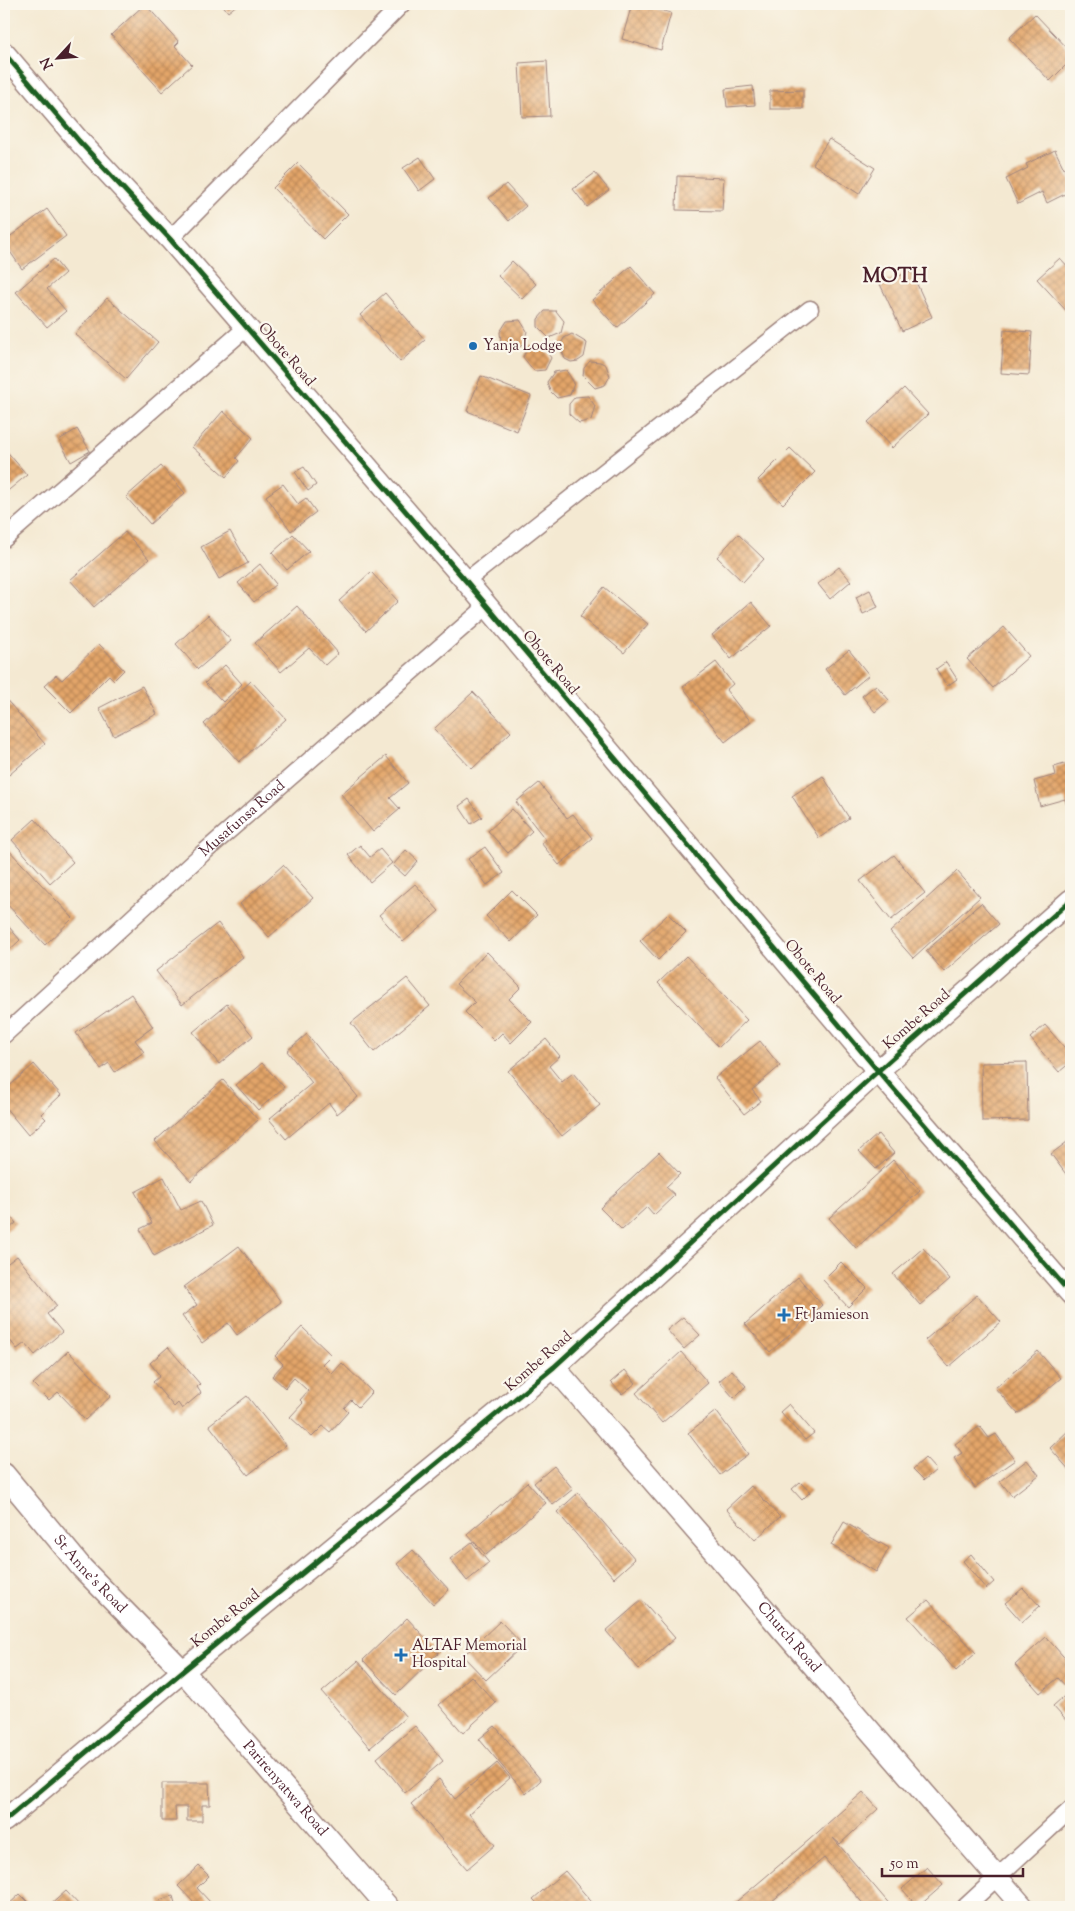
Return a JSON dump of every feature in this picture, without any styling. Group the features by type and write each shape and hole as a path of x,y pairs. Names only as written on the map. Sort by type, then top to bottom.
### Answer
{"street":[{"path":"170,239 402,4"},
{"name":"Obote Road","path":"4,53 79,141 170,239 466,581 878,1071 1071,1294"},
{"path":"466,581 810,309"},
{"path":"4,539 246,328"},
{"name":"Musafunsa Road","path":"4,1035 202,854 486,607"},
{"name":"Kombe Road","path":"4,1821 554,1366 878,1071 1071,900"},
{"name":"Church Road","path":"554,1366 1023,1907"},
{"name":"St Anne's Road","path":"4,1474 82,1568 183,1671"},
{"name":"Parirenyatwa Road","path":"183,1671 388,1907"},
{"path":"965,1907 1071,1809"}],"building":[{"path":"145,4 179,42 175,46 192,65 162,92 111,35"},
{"path":"222,4 238,4 228,12"},
{"path":"632,4 640,4 671,13 661,50 622,39"},
{"path":"1035,14 1071,52 1071,60 1050,81 1009,38"},
{"path":"547,61 550,116 522,117 519,63"},
{"path":"753,86 755,105 727,107 725,89"},
{"path":"803,90 803,109 770,109 770,91"},
{"path":"829,139 875,168 859,194 813,164"},
{"path":"1055,150 1071,183 1071,191 1047,203 1042,192 1018,204 1006,179 1028,168 1026,164"},
{"path":"420,157 435,179 419,191 403,168"},
{"path":"298,163 348,214 323,239 273,188"},
{"path":"595,173 609,190 587,207 573,189"},
{"path":"677,176 724,178 722,211 676,210"},
{"path":"506,184 526,206 509,221 489,198"},
{"path":"47,209 66,236 22,269 4,241"},
{"path":"1060,258 1071,270 1071,316 1037,279"},
{"path":"54,259 65,273 47,289 66,311 47,327 16,292"},
{"path":"512,261 536,284 522,299 498,276"},
{"path":"631,266 655,294 617,328 592,300"},
{"path":"911,271 932,317 902,331 880,284"},
{"path":"385,293 425,340 400,362 360,315"},
{"path":"107,298 158,342 126,379 75,334"},
{"path":"545,311 556,311 564,321 561,333 549,338 538,327 538,319"},
{"path":"520,320 527,331 524,344 515,350 501,342 500,332 507,321"},
{"path":"1004,330 1032,332 1029,375 1001,373"},
{"path":"572,334 587,343 584,357 578,361 571,362 565,359 561,344 564,338"},
{"path":"529,345 543,345 551,358 545,370 534,371 523,357"},
{"path":"590,361 606,365 610,376 605,385 595,388 583,376 584,368"},
{"path":"566,370 574,383 570,395 557,398 550,391 547,382 554,372"},
{"path":"481,376 531,396 517,431 467,411"},
{"path":"904,388 928,414 892,448 868,422"},
{"path":"588,396 595,406 591,420 579,423 569,414 569,404 575,397"},
{"path":"223,411 253,438 236,458 239,461 226,477 192,447"},
{"path":"77,429 90,451 71,462 59,440"},
{"path":"4,448 27,475 4,494"},
{"path":"790,448 815,472 783,504 758,480"},
{"path":"161,466 185,493 150,524 126,497"},
{"path":"304,467 316,485 308,491 295,472"},
{"path":"283,484 298,504 306,498 316,512 291,531 266,496"},
{"path":"230,531 248,563 219,579 201,547"},
{"path":"125,532 149,559 94,607 70,580"},
{"path":"293,534 309,551 287,570 272,553"},
{"path":"738,534 764,559 743,582 717,557"},
{"path":"260,564 276,584 254,602 238,583"},
{"path":"839,567 851,581 830,599 818,584"},
{"path":"371,572 398,601 366,631 339,601"},
{"path":"604,587 648,624 624,653 580,616"},
{"path":"870,590 878,607 863,614 856,597"},
{"path":"751,602 771,626 731,659 712,635"},
{"path":"297,606 338,653 325,665 309,648 281,672 255,643"},
{"path":"208,615 231,641 198,669 176,644"},
{"path":"1004,627 1029,656 993,688 967,659"},
{"path":"99,644 124,670 114,680 109,675 71,713 44,686 56,675 62,680"},
{"path":"849,650 869,675 845,695 825,669"},
{"path":"716,662 733,684 726,690 751,722 725,742 683,687"},
{"path":"946,662 957,679 947,686 936,669"},
{"path":"225,665 242,684 223,702 205,683"},
{"path":"251,681 286,719 239,762 204,724"},
{"path":"876,685 889,700 875,712 862,696"},
{"path":"142,686 157,714 114,736 99,708"},
{"path":"473,692 511,732 472,769 434,729"},
{"path":"4,697 45,744 9,775 4,768"},
{"path":"386,756 408,783 390,798 400,809 373,832 341,794"},
{"path":"1071,762 1071,806 1067,807 1065,799 1040,806 1034,781 1056,775 1054,767"},
{"path":"823,776 849,818 819,838 792,796"},
{"path":"539,783 567,818 573,814 592,838 559,865 541,843 546,840 516,802"},
{"path":"469,799 482,817 471,824 459,806"},
{"path":"512,809 532,831 508,853 488,831"},
{"path":"35,819 73,862 50,883 12,840"},
{"path":"4,845 73,918 45,945 4,901"},
{"path":"360,845 370,857 380,849 392,863 370,882 348,855"},
{"path":"485,847 504,873 487,885 468,859"},
{"path":"406,850 418,861 405,876 393,865"},
{"path":"894,855 925,893 891,920 860,881"},
{"path":"283,865 313,898 269,937 240,904"},
{"path":"957,871 980,897 913,958 890,932"},
{"path":"415,884 439,911 403,942 379,915"},
{"path":"512,890 537,915 511,942 486,916"},
{"path":"981,903 999,924 944,972 926,951"},
{"path":"668,914 686,932 658,960 640,941"},
{"path":"4,921 20,940 4,955"},
{"path":"218,923 243,957 182,1005 156,971"},
{"path":"487,952 521,987 509,999 532,1022 511,1043 502,1033 494,1041 465,1012 475,1002 456,984"},
{"path":"686,956 747,1020 719,1047 658,983"},
{"path":"407,978 430,1006 374,1052 351,1023"},
{"path":"131,994 153,1027 135,1040 144,1052 115,1072 109,1063 101,1069 76,1033"},
{"path":"227,1004 253,1036 219,1064 193,1032"},
{"path":"1045,1025 1071,1055 1071,1062 1059,1072 1030,1038"},
{"path":"307,1034 358,1097 337,1114 329,1103 286,1139 269,1119 312,1083 287,1051"},
{"path":"546,1039 560,1056 549,1066 562,1082 573,1073 600,1105 562,1136 508,1071"},
{"path":"760,1041 780,1066 752,1090 761,1101 744,1114 715,1078"},
{"path":"1027,1062 1028,1120 982,1121 981,1063"},
{"path":"262,1063 284,1087 258,1110 236,1085"},
{"path":"34,1064 61,1095 41,1114 46,1119 28,1135 4,1106 4,1091"},
{"path":"223,1080 258,1120 191,1181 155,1141"},
{"path":"878,1134 894,1153 876,1169 859,1151"},
{"path":"1071,1139 1071,1181 1051,1154"},
{"path":"659,1152 680,1174 666,1187 675,1195 654,1215 647,1207 622,1230 600,1208"},
{"path":"893,1160 920,1191 856,1248 829,1218"},
{"path":"164,1177 181,1210 201,1201 213,1225 154,1256 140,1229 152,1223 135,1192"},
{"path":"4,1209 16,1223 4,1233"},
{"path":"239,1246 281,1302 237,1335 228,1323 202,1343 182,1316 197,1305 184,1287"},
{"path":"923,1248 950,1279 920,1305 893,1274"},
{"path":"17,1256 57,1306 47,1314 62,1332 35,1355 25,1343 17,1349 4,1333 4,1266"},
{"path":"841,1262 867,1288 848,1307 823,1280"},
{"name":"Ft Jamieson","path":"798,1277 822,1305 770,1352 745,1324"},
{"path":"977,1295 1001,1322 949,1367 925,1340"},
{"path":"683,1317 700,1335 684,1349 667,1330"},
{"path":"302,1327 331,1355 322,1364 332,1374 342,1363 372,1392 358,1407 351,1400 344,1408 348,1412 330,1432 323,1426 312,1437 290,1417 303,1403 300,1400 308,1391 294,1378 285,1388 272,1376 283,1364 275,1356"},
{"path":"168,1347 200,1384 197,1387 201,1393 182,1409 178,1403 174,1407 153,1382 160,1376 150,1363"},
{"path":"68,1351 111,1396 85,1420 58,1392 49,1400 33,1384"},
{"path":"1038,1351 1061,1378 1018,1414 995,1388"},
{"path":"681,1352 708,1383 662,1423 636,1393"},
{"path":"625,1370 636,1383 622,1394 611,1382"},
{"path":"732,1370 746,1386 734,1398 719,1381"},
{"path":"247,1396 286,1445 248,1475 209,1425"},
{"path":"789,1404 814,1433 805,1440 780,1412"},
{"path":"716,1411 748,1454 720,1475 688,1433"},
{"path":"980,1426 989,1438 996,1434 1015,1460 975,1488 954,1458 962,1453 955,1444"},
{"path":"1071,1428 1071,1472 1050,1448"},
{"path":"925,1458 936,1470 924,1480 913,1469"},
{"path":"1027,1460 1039,1475 1012,1496 1000,1481"},
{"path":"554,1466 573,1489 553,1505 534,1483"},
{"path":"527,1482 546,1503 486,1555 467,1534"},
{"path":"800,1482 810,1492 802,1500 792,1489"},
{"path":"751,1486 780,1517 755,1540 726,1509"},
{"path":"578,1493 635,1559 614,1578 557,1512"},
{"path":"844,1522 889,1548 876,1572 831,1545"},
{"path":"472,1542 489,1563 467,1581 450,1559"},
{"path":"413,1550 449,1590 433,1604 397,1564"},
{"path":"971,1554 994,1582 986,1589 963,1561"},
{"path":"1023,1588 1040,1606 1022,1622 1005,1603"},
{"path":"642,1600 675,1638 639,1669 606,1631"},
{"path":"928,1600 976,1653 956,1671 908,1617"},
{"path":"407,1618 439,1653 396,1695 363,1660"},
{"path":"500,1621 523,1645 486,1680 463,1656"},
{"path":"1046,1637 1071,1665 1071,1726 1053,1706 1070,1691 1058,1678 1040,1693 1015,1665"},
{"path":"358,1661 406,1717 370,1748 322,1692"},
{"path":"471,1676 496,1703 463,1733 439,1705"},
{"path":"415,1726 443,1761 405,1793 377,1758"},
{"path":"495,1726 541,1780 526,1794 479,1739"},
{"path":"497,1763 510,1778 469,1814 495,1845 467,1869 411,1804 439,1779 455,1799"},
{"path":"162,1783 209,1783 210,1805 202,1805 202,1821 187,1821 187,1807 175,1807 176,1821 162,1821"},
{"path":"863,1792 878,1809 840,1844 833,1838 892,1907 866,1907 824,1858 765,1907 730,1907 809,1840"},
{"path":"199,1866 209,1876 197,1888 210,1902 204,1907 198,1907 178,1886"},
{"path":"927,1867 943,1885 918,1907 902,1889"},
{"path":"565,1871 596,1907 541,1907 533,1899"},
{"path":"66,1891 81,1907 48,1907"},
{"path":"20,1894 33,1907 6,1907"},
{"path":"173,1896 176,1907 161,1907 159,1900"}],"cycle path":[{"path":"4,53 79,141 170,239 466,581 878,1071 1071,1294"},
{"path":"4,1821 183,1671 554,1367 878,1071 1071,900"}],"place":[{"name":"Yanja Lodge","path":"473,346"},
{"name":"Ft Jamieson","path":"784,1315"},
{"name":"ALTAF Memorial Hospital","path":"401,1655"}],"district":[{"name":"MOTH","path":"895,277"}]}
